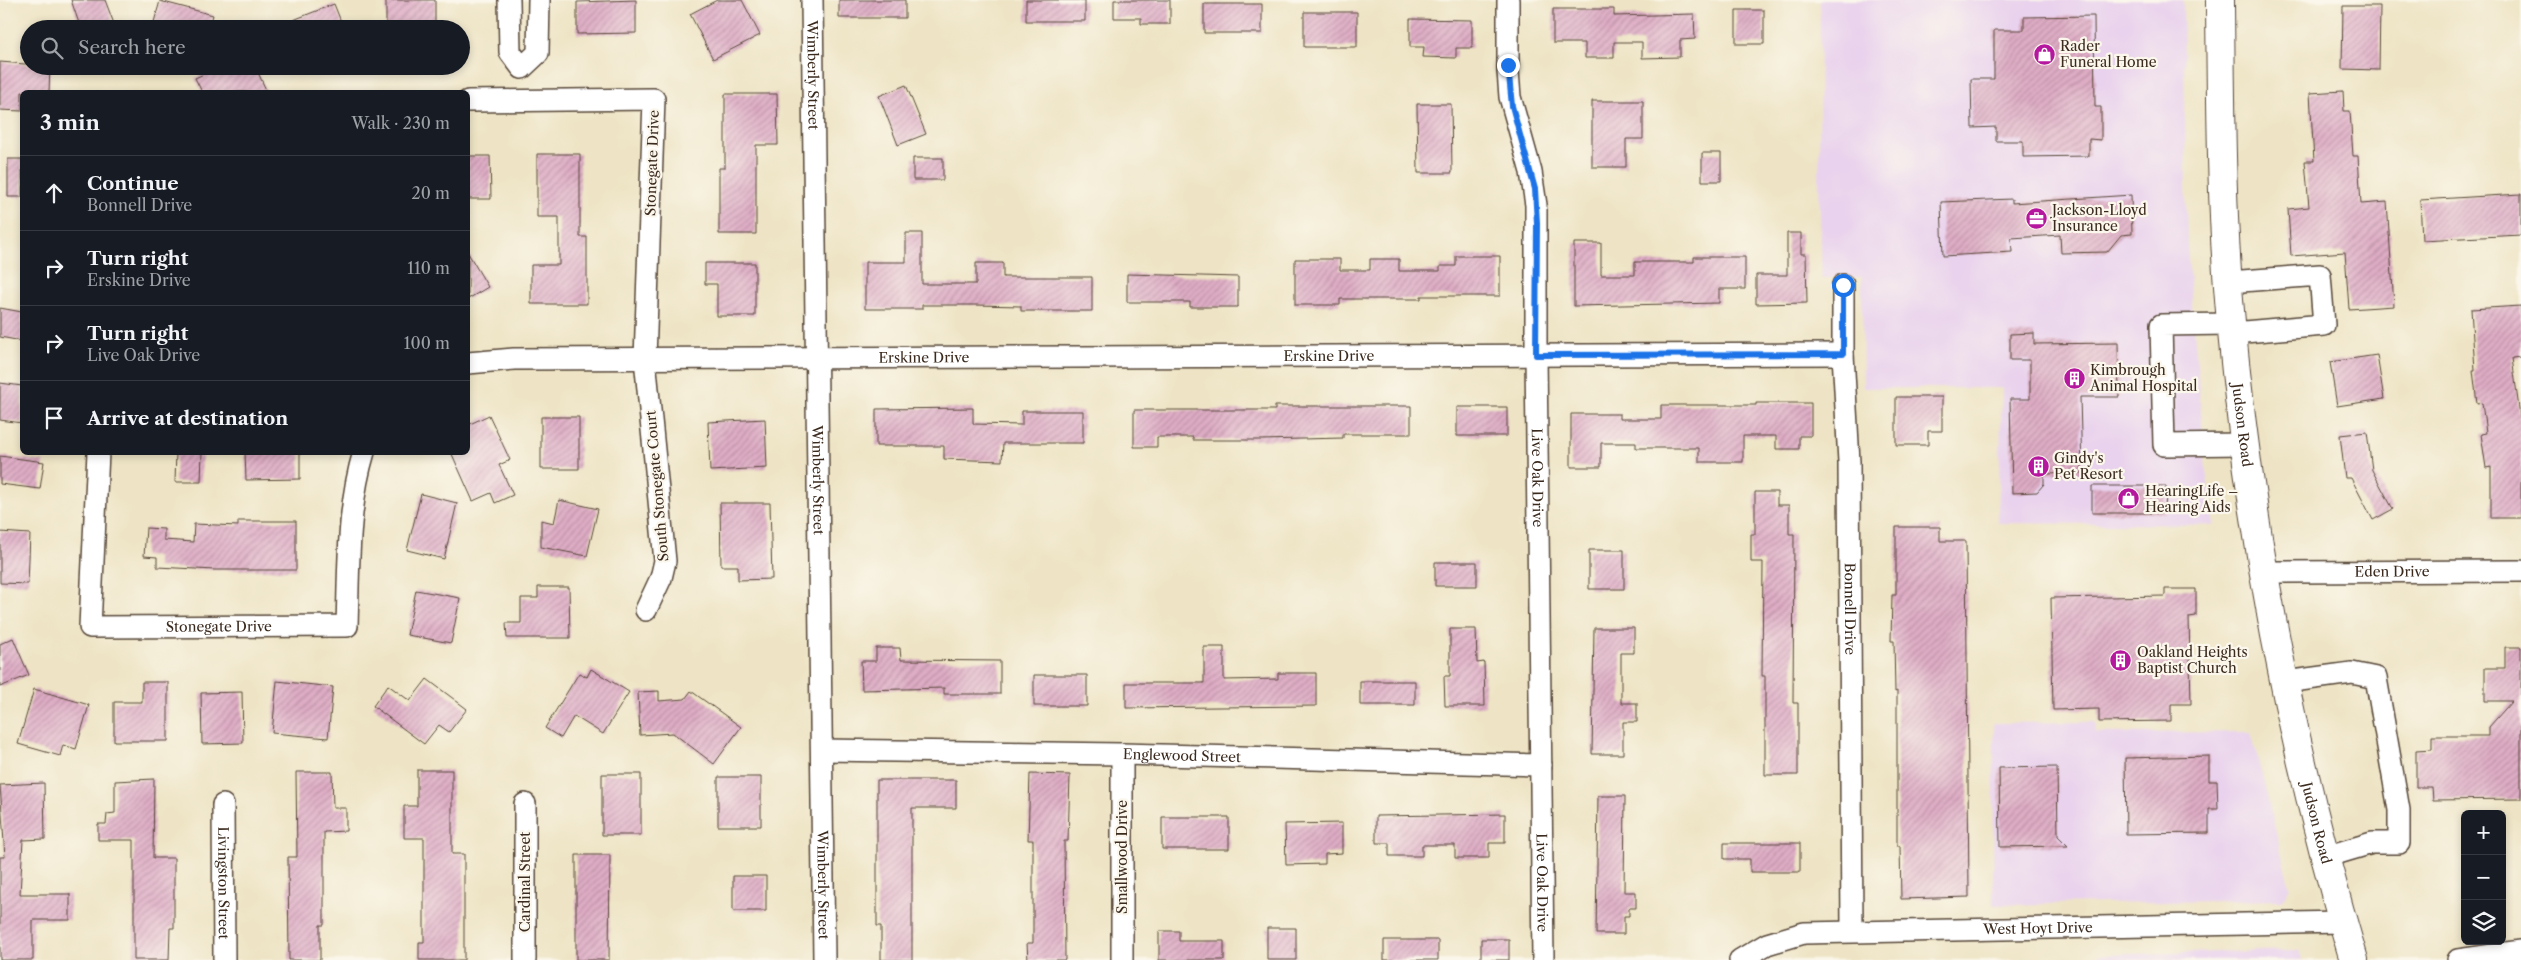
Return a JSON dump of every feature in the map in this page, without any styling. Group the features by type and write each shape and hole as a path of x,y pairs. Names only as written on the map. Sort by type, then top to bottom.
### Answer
{"main road":[{"name":"Judson Road","path":"2220,0 2222,156 2232,328 2244,444 2263,572 2298,746 2342,922 2354,960"}],"street":[{"path":"509,0 510,52 522,68 523,100"},
{"path":"522,68 538,53 539,0"},
{"name":"Wimberly Street","path":"812,0 824,960"},
{"name":"Live Oak Drive","path":"1508,0 1510,96 1531,172 1536,205 1542,960"},
{"name":"Stonegate Drive","path":"470,101 654,99 645,359"},
{"path":"2229,282 2320,275 2324,325 2232,328 2161,325 2164,445 2244,444"},
{"name":"Bonnell Drive","path":"1843,285 1843,354 1849,462 1852,931"},
{"name":"Erskine Drive","path":"816,359 1843,354"},
{"path":"470,363 514,359 816,359"},
{"name":"South Stonegate Court","path":"645,359 665,551 661,578 646,610"},
{"name":"Stonegate Drive","path":"98,455 90,627 348,626 353,513 358,476 363,455"},
{"name":"Eden Drive","path":"2263,572 2521,571"},
{"path":"2285,682 2352,673 2376,678 2399,810 2399,842 2372,843 2325,856"},
{"name":"Englewood Street","path":"822,750 1122,754 1541,765"},
{"name":"Smallwood Drive","path":"1122,754 1122,960"},
{"name":"Cardinal Street","path":"525,804 525,960"},
{"name":"Livingston Street","path":"223,805 224,960"},
{"name":"West Hoyt Drive","path":"1740,960 1767,944 1790,936 1852,931 2342,922"},
{"path":"2458,960 2521,951"}],"shaded area":[{"path":"1820,0 2183,0 2187,246 2206,471 2215,525 1998,523 2002,388 1863,388 1862,277 1822,278 1819,182"},
{"path":"2095,722 2096,733 2251,732 2290,888 2281,900 1993,905 1994,723"},
{"path":"2299,950 2302,960 2099,960 2099,955"}],"building":[{"path":"71,0 105,0 113,20 78,20"},
{"path":"386,0 435,0 435,20 386,20"},
{"path":"636,0 636,33 577,34 577,2"},
{"path":"717,0 742,0 760,35 713,59 690,14"},
{"path":"839,0 905,0 905,18 839,18"},
{"path":"1026,0 1085,0 1085,21 1026,21"},
{"path":"1114,0 1170,0 1170,24 1141,24 1141,18 1114,18"},
{"path":"160,1 213,15 212,20 155,20"},
{"path":"334,4 340,20 293,20"},
{"path":"1204,4 1262,4 1262,33 1204,33"},
{"path":"2343,6 2380,6 2379,70 2342,69"},
{"path":"1553,9 1614,9 1614,16 1694,14 1695,39 1680,40 1680,57 1642,58 1642,42 1614,42 1614,58 1585,58 1585,43 1553,43"},
{"path":"1736,10 1764,10 1764,44 1736,44"},
{"path":"1304,12 1357,12 1357,47 1304,47"},
{"name":"Rader Funeral Home","path":"2094,16 2095,107 2101,107 2101,140 2089,139 2089,156 2023,157 2023,141 1996,141 1996,127 1972,128 1971,79 1994,79 1994,30 2024,30 2024,17"},
{"path":"1410,19 1472,20 1472,48 1456,48 1456,58 1423,57 1424,47 1410,47"},
{"path":"0,62 20,64 20,75 50,75 49,90 20,90 20,111 0,110"},
{"path":"202,75 259,75 266,90 201,90 195,78"},
{"path":"906,85 926,134 898,145 879,96"},
{"path":"2343,91 2344,111 2350,111 2353,156 2358,156 2361,204 2387,202 2394,306 2349,309 2345,252 2291,256 2288,209 2309,207 2305,161 2314,161 2310,93"},
{"path":"725,94 777,94 778,145 756,145 756,234 719,234 719,168 725,168"},
{"path":"1592,101 1643,101 1643,139 1626,139 1626,167 1592,167"},
{"path":"1417,104 1451,104 1452,173 1418,173"},
{"path":"1702,153 1721,153 1721,181 1702,181"},
{"path":"537,154 580,154 580,237 587,237 587,304 531,304 531,265 559,265 559,217 537,217"},
{"path":"470,156 490,156 491,199 470,199"},
{"path":"913,158 943,158 943,180 913,180"},
{"path":"8,159 20,159 20,197 8,197"},
{"path":"2521,194 2521,235 2422,240 2420,200"},
{"name":"Jackson-Lloyd Insurance","path":"2131,195 2132,234 2121,235 2107,252 2061,253 2060,235 2011,238 2012,252 1943,256 1941,202 2012,199 2012,203"},
{"path":"906,233 922,233 922,284 976,284 976,263 1003,263 1003,277 1092,277 1092,311 1021,311 1021,306 976,305 922,305 922,309 865,309 865,262 906,262"},
{"path":"1787,233 1801,233 1801,254 1806,254 1807,303 1756,304 1756,275 1787,275"},
{"path":"1574,243 1601,243 1601,275 1635,275 1635,262 1694,262 1694,257 1745,257 1745,289 1719,289 1719,303 1574,306"},
{"path":"470,256 488,287 470,298"},
{"path":"1456,256 1500,256 1500,296 1421,296 1421,299 1340,299 1340,305 1295,305 1295,259 1340,259 1340,270 1370,270 1370,259 1399,259 1399,271 1440,271 1440,266 1456,266"},
{"path":"705,263 755,263 755,316 717,316 717,284 705,284"},
{"path":"1127,274 1238,277 1238,307 1190,307 1190,302 1127,302"},
{"path":"2521,306 2521,357 2512,358 2521,423 2521,518 2491,518 2491,467 2486,468 2481,434 2486,433 2482,403 2477,404 2473,370 2475,370 2471,309"},
{"path":"0,308 20,312 20,341 0,337"},
{"name":"Kimbrough Animal Hospital","path":"2034,333 2034,344 2118,343 2119,397 2080,397 2082,473 2044,474 2044,484 2037,492 2012,493 2010,399 2030,399 2030,360 2010,360 2010,334"},
{"path":"2377,355 2384,399 2337,406 2330,362"},
{"path":"0,383 20,386 20,423 0,420"},
{"path":"1896,397 1942,397 1942,431 1928,431 1928,445 1896,445"},
{"path":"1756,403 1811,403 1811,436 1799,436 1799,449 1776,449 1776,436 1743,436 1743,462 1699,462 1699,448 1636,448 1636,443 1601,443 1601,467 1571,467 1571,414 1620,414 1620,419 1661,419 1661,405 1756,405"},
{"path":"1275,406 1411,406 1411,434 1343,434 1343,438 1261,440 1193,440 1193,437 1157,437 1157,447 1134,447 1134,410 1275,410"},
{"path":"1457,407 1507,407 1507,436 1457,436"},
{"path":"973,408 973,424 1022,425 1022,411 1083,411 1083,443 1003,443 1002,461 944,459 944,446 876,446 876,409"},
{"path":"489,415 510,460 499,465 513,495 495,503 491,493 473,501 452,455 470,455 470,424"},
{"path":"541,417 579,417 579,469 541,469"},
{"path":"765,419 767,468 710,471 708,422"},
{"path":"2367,432 2372,470 2393,509 2373,520 2351,478 2345,478 2340,435"},
{"path":"176,455 202,455 201,482 175,482"},
{"path":"245,455 300,455 300,479 246,480"},
{"path":"0,456 44,462 40,489 0,484"},
{"name":"HearingLife – Hearing Aids","path":"2092,486 2166,486 2165,513 2092,513"},
{"path":"1755,492 1777,492 1777,505 1789,505 1789,534 1794,534 1793,703 1798,703 1798,775 1765,775 1765,676 1762,676 1763,562 1751,562 1751,534 1755,534"},
{"path":"421,494 457,503 444,559 407,550"},
{"path":"559,500 598,509 587,556 541,547 541,520 554,523"},
{"path":"720,503 770,503 772,579 738,580 738,566 721,566"},
{"path":"238,521 296,521 296,570 215,570 157,567 157,557 144,556 146,528 164,529 164,540 193,542 194,524 238,526"},
{"path":"1896,527 1940,527 1940,541 1966,541 1969,897 1901,899 1900,846 1897,846 1897,691 1895,692 1894,641 1891,641 1892,595 1896,595"},
{"path":"0,532 30,534 28,584 0,583"},
{"path":"1589,550 1624,550 1624,589 1589,589"},
{"path":"1435,562 1477,562 1477,586 1435,586"},
{"path":"538,587 569,587 570,638 507,638 506,623 521,623 521,598 538,598"},
{"name":"Oakland Heights Baptist Church","path":"2165,589 2196,589 2196,616 2189,617 2191,704 2171,704 2171,721 2099,722 2099,709 2053,710 2051,598 2165,596"},
{"path":"416,590 460,598 451,643 407,635"},
{"path":"1594,628 1634,628 1634,653 1621,653 1621,703 1637,703 1637,722 1623,722 1623,754 1592,754"},
{"path":"1450,629 1476,629 1477,663 1484,662 1485,706 1445,706 1444,676 1450,676"},
{"path":"13,638 29,675 0,687 0,644"},
{"path":"1204,647 1224,647 1224,680 1278,679 1278,673 1316,673 1316,706 1126,708 1126,683 1204,683"},
{"path":"2505,647 2521,647 2521,799 2433,800 2432,787 2416,787 2416,750 2432,749 2432,736 2489,736 2489,727 2512,701 2485,701 2485,668 2505,668"},
{"path":"876,648 900,648 901,660 1000,661 1000,694 944,694 944,688 862,690 861,661 876,661"},
{"path":"591,669 629,692 603,734 574,716 561,738 545,728 579,673 587,677"},
{"path":"1034,675 1087,675 1087,706 1034,706"},
{"path":"427,679 467,709 449,732 439,725 424,744 373,706 388,685 410,701"},
{"path":"277,681 333,687 328,738 272,733"},
{"path":"1360,681 1415,681 1415,705 1360,705"},
{"path":"142,682 168,682 168,741 114,741 114,702 142,702"},
{"path":"34,689 89,705 76,749 63,745 60,756 18,744"},
{"path":"659,691 659,701 685,699 691,691 741,727 714,764 673,733 640,735 638,692"},
{"path":"242,692 243,743 202,744 201,693"},
{"path":"2209,756 2209,781 2217,781 2218,809 2209,809 2209,833 2126,834 2125,758"},
{"path":"2057,767 2058,836 2068,846 2000,847 1999,768"},
{"path":"417,770 452,770 452,854 464,854 464,960 419,960 419,942 424,942 424,838 404,838 404,806 417,806"},
{"path":"296,772 332,772 333,808 346,808 346,831 324,832 324,925 320,925 320,960 289,960 288,857 297,857"},
{"path":"602,774 641,774 641,835 602,835"},
{"path":"1030,774 1070,775 1068,841 1064,841 1065,960 1028,960 1027,943 1033,943 1033,840 1028,840"},
{"path":"718,777 761,777 761,826 718,826"},
{"path":"154,779 153,858 174,858 174,928 170,928 169,960 134,960 134,840 98,840 98,824 106,824 107,814 115,813 115,781"},
{"path":"877,780 956,780 956,808 912,808 912,960 881,960 881,926 877,926"},
{"path":"44,783 45,839 23,840 20,894 70,894 70,920 33,920 33,960 0,960 0,857 5,857 0,785"},
{"path":"1598,796 1625,796 1624,892 1636,892 1636,908 1629,908 1629,916 1624,916 1624,934 1596,934"},
{"path":"1505,814 1505,843 1489,843 1489,858 1455,858 1455,845 1422,845 1422,856 1389,856 1389,843 1376,843 1376,816"},
{"path":"1162,817 1229,817 1229,849 1162,849"},
{"path":"1342,823 1342,853 1325,854 1325,864 1286,865 1285,824"},
{"path":"1724,843 1800,843 1800,872 1750,872 1750,859 1724,859"},
{"path":"576,855 610,855 609,960 576,960"},
{"path":"733,876 766,876 766,911 733,911"},
{"path":"1267,928 1296,928 1296,960 1267,960"},
{"path":"1159,931 1179,931 1179,941 1224,941 1224,960 1159,960"},
{"path":"1481,939 1509,939 1509,960 1481,960"},
{"path":"1384,940 1438,940 1438,960 1384,960"}],"place":[{"name":"Rader Funeral Home","path":"2044,54"},
{"name":"Jackson-Lloyd Insurance","path":"2036,218"},
{"name":"Kimbrough Animal Hospital","path":"2074,378"},
{"name":"Gindy's Pet Resort","path":"2038,466"},
{"name":"HearingLife – Hearing Aids","path":"2129,499"},
{"name":"Oakland Heights Baptist Church","path":"2121,660"}],"route":[{"path":"1508,65 1512,106 1535,189 1537,223 1536,355 1843,354 1843,285"}]}
